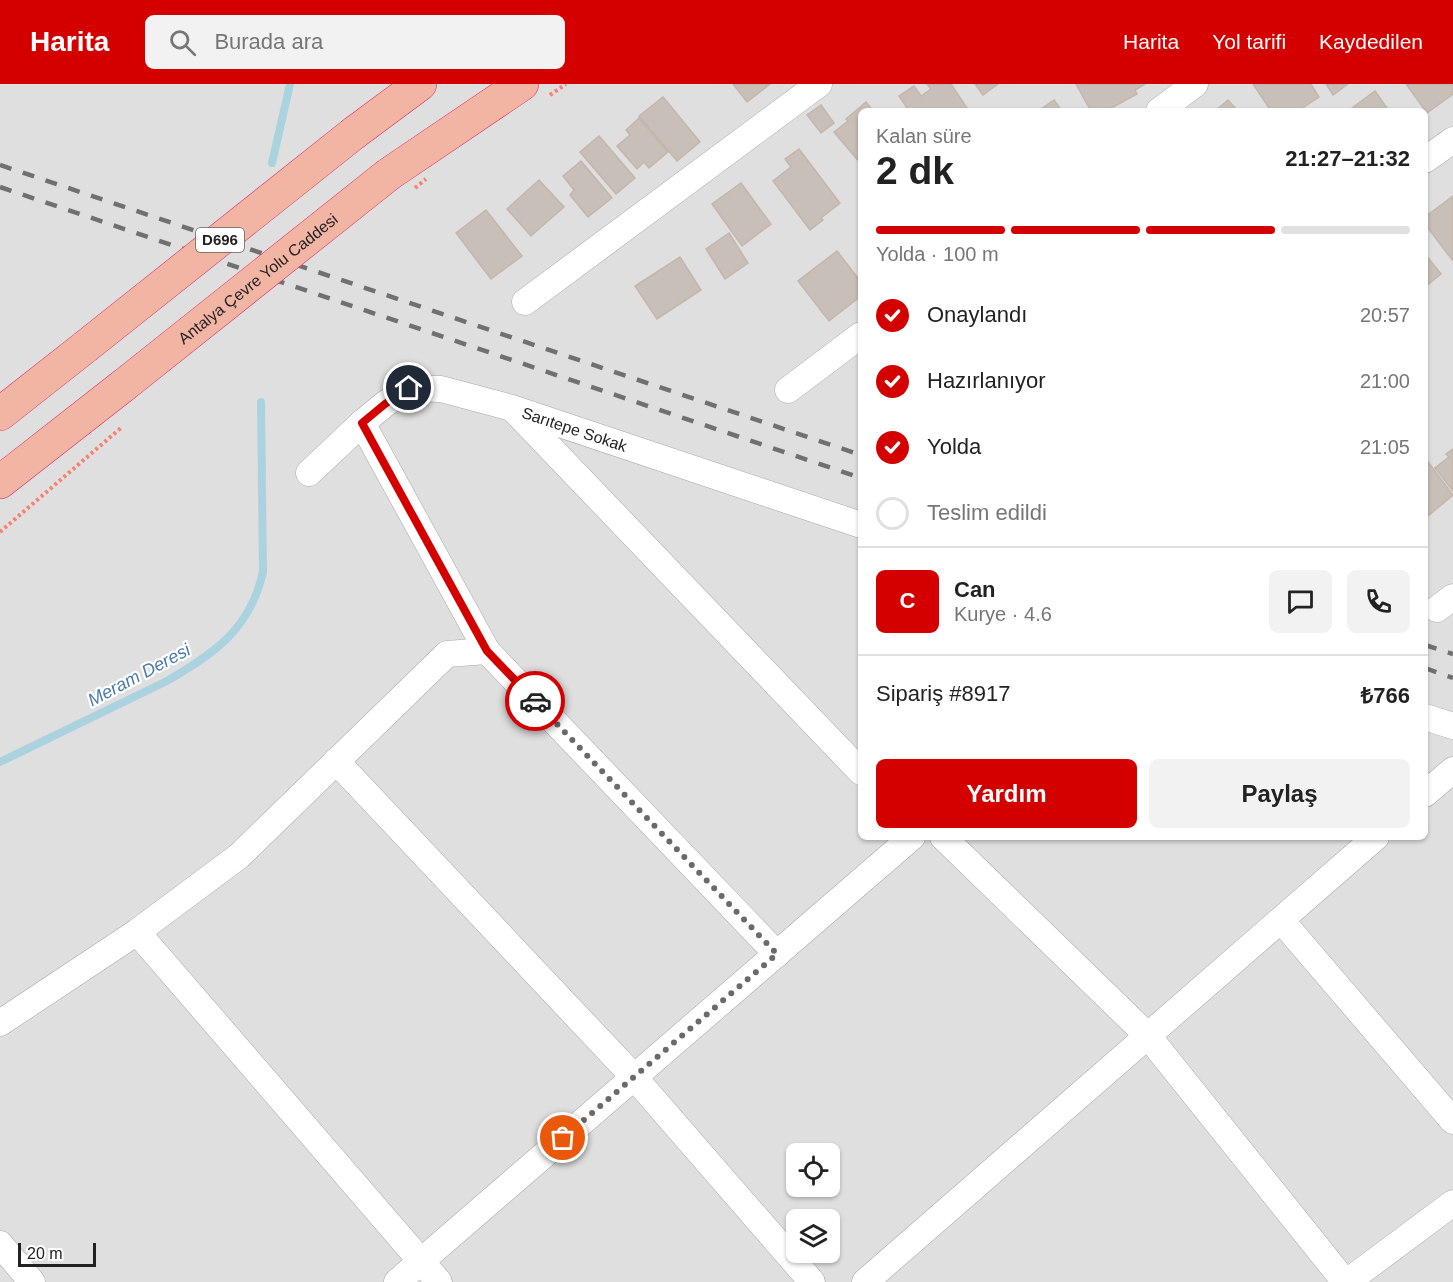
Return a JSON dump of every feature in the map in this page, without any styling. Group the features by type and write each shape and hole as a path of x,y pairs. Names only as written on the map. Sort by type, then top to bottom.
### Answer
{"highway":[{"name":"D696","path":"0,414 354,133 420,84"},
{"name":"Antalya Çevre Yolu Caddesi","path":"0,482 389,174 522,84"}],"street":[{"path":"525,302 819,84"},
{"path":"1163,108 1195,84"},
{"path":"1428,158 1453,140"},
{"path":"788,390 858,337"},
{"name":"Sarıtepe Sokak","path":"309,473 362,423 409,388 441,389 512,408 858,524"},
{"path":"512,408 858,769"},
{"path":"362,423 487,651 777,954"},
{"path":"0,1023 137,932 239,856 447,654 487,651"},
{"path":"1428,718 1453,726"},
{"path":"336,761 634,1077 812,1282"},
{"path":"1428,791 1453,770"},
{"path":"397,1282 909,840"},
{"path":"946,840 1148,1035 1346,1282 1453,1203"},
{"path":"865,1282 1373,840"},
{"path":"1281,920 1453,1121"},
{"path":"137,932 439,1282"},
{"path":"0,1244 32,1282"}],"path":[{"path":"0,532 131,420"}],"shaded area":[{"path":"0,84 1453,84 1453,1282 0,1282"}],"building":[{"path":"733,84 770,84 747,102"},
{"path":"927,84 951,84 967,108 907,108 899,96 914,86 921,96 931,89"},
{"path":"975,84 998,84 983,95"},
{"path":"1076,84 1145,84 1135,90 1137,94 1111,108 1089,108"},
{"path":"1253,84 1311,84 1319,97 1302,108 1269,108"},
{"path":"1326,84 1348,84 1333,95"},
{"path":"1406,84 1453,84 1453,94 1428,112 1428,108 1423,108"},
{"path":"1375,91 1387,108 1352,108"},
{"path":"663,97 700,142 677,161 639,116"},
{"path":"1054,100 1060,108 1042,108"},
{"path":"1228,100 1235,108 1219,108"},
{"path":"866,102 871,108 859,108"},
{"path":"821,105 834,123 821,133 807,115"},
{"path":"858,109 858,160 834,132 848,121 846,119"},
{"path":"639,118 668,152 649,168 644,162 637,169 617,146 630,135 626,130"},
{"path":"599,136 635,178 616,194 580,152"},
{"path":"799,149 840,203 810,230 773,181 791,167 785,159"},
{"path":"581,161 612,198 588,217 570,195 574,190 563,176"},
{"path":"539,180 564,207 531,236 507,209"},
{"path":"741,183 771,224 742,246 712,204"},
{"path":"1453,196 1453,261 1428,228 1428,215"},
{"path":"486,210 522,256 491,279 456,233"},
{"path":"729,233 748,263 725,279 706,249"},
{"path":"837,251 858,278 858,298 829,321 798,281"},
{"path":"680,257 701,290 657,319 635,286"},
{"path":"1428,258 1441,274 1428,285"},
{"path":"1453,449 1453,491 1435,468 1449,457 1446,454"},
{"path":"1428,462 1453,495 1428,516"}],"waterway":[{"name":"Meram Deresi","path":"272,163 290,84"},
{"name":"Meram Deresi","path":"0,762 167,681 215,649 240,624 257,592 263,572 261,402"}],"railway":[{"path":"0,165 858,454"},
{"path":"0,187 858,477"},
{"path":"1428,646 1453,654"},
{"path":"1428,669 1453,678"}],"way so far":[{"path":"535,701 777,954 563,1138"}],"route":[{"path":"409,388 362,423 487,651 535,701"}]}
